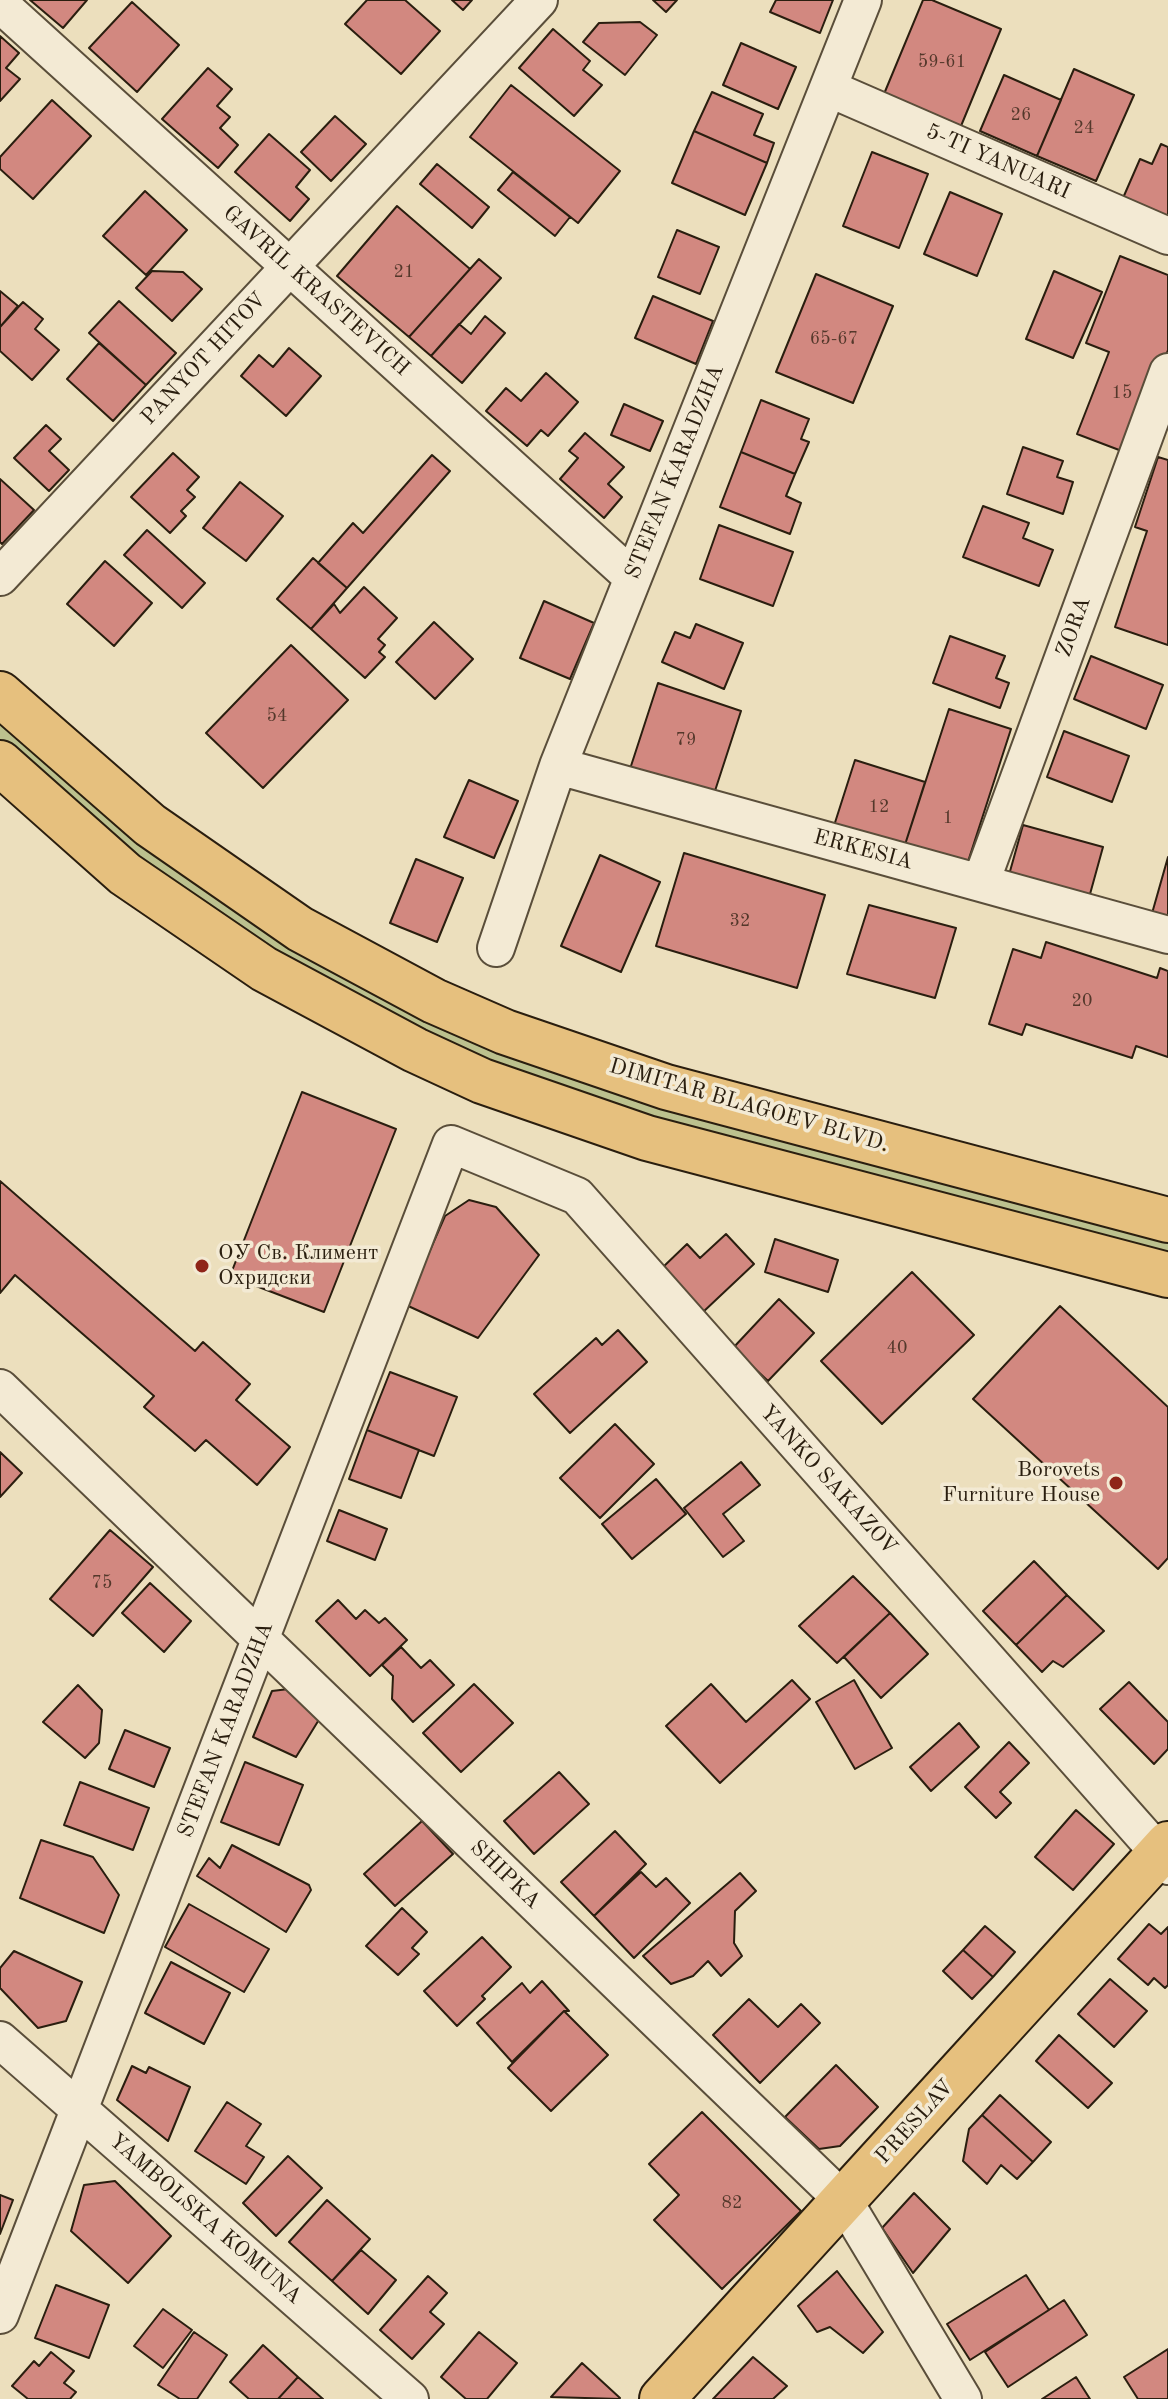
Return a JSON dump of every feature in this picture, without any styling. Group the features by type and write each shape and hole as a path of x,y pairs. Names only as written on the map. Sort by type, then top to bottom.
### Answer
{"main road":[{"name":"DIMITAR BLAGOEV BLVD.","path":"0,694 150,825 300,929 448,1007 505,1032 666,1087 1168,1220"},
{"path":"0,763 125,874 264,969 415,1050 482,1081 647,1138 1168,1275"},
{"name":"PRESLAV","path":"662,2399 1165,1854"}],"street":[{"name":"PANYOT HITOV","path":"0,577 539,0"},
{"name":"STEFAN KARADZHA","path":"496,948 558,766 863,0"},
{"name":"GAVRIL KRASTEVICH","path":"0,4 633,578"},
{"name":"5-TI YANUARI","path":"828,88 1168,236"},
{"name":"ZORA","path":"981,882 1168,372"},
{"name":"ERKESIA","path":"558,766 1168,935"},
{"name":"STEFAN KARADZHA","path":"0,2315 451,1144"},
{"name":"YANKO SAKAZOV","path":"451,1144 577,1196 1165,1854"},
{"name":"SHIPKA","path":"0,1388 844,2201 963,2399"},
{"name":"YAMBOLSKA KOMUNA","path":"0,2040 410,2399"}],"green space":[{"path":"0,694 434,1001 1168,1220 1168,1275 415,1050 0,763"}],"building":[{"path":"30,0 87,0 63,28"},
{"path":"367,0 405,0 440,31 401,74 345,24"},
{"path":"452,0 472,0 463,10"},
{"path":"653,0 677,0 666,12"},
{"path":"776,0 833,0 820,33 770,12"},
{"path":"923,0 932,0 1001,29 961,126 884,94"},
{"path":"132,2 179,45 137,92 89,48"},
{"path":"640,22 657,35 625,75 583,42 599,23"},
{"path":"553,29 590,61 583,70 602,85 574,116 519,68"},
{"path":"0,36 19,53 6,68 20,79 0,101"},
{"path":"741,43 796,67 778,109 723,85"},
{"path":"208,68 232,89 217,106 230,117 220,128 238,145 218,168 162,119"},
{"path":"1074,69 1134,95 1096,181 1037,156"},
{"path":"1004,75 1061,100 1037,156 980,131"},
{"path":"511,85 620,171 578,223 470,137"},
{"path":"712,92 763,114 754,135 774,143 767,163 694,131"},
{"path":"52,100 91,136 33,199 0,169 0,157"},
{"path":"335,116 366,144 331,181 301,152"},
{"path":"694,131 767,163 745,215 672,183"},
{"path":"269,134 310,170 296,187 309,199 290,221 235,172"},
{"path":"1161,144 1168,147 1168,217 1123,198 1140,159 1152,164"},
{"path":"872,152 928,174 899,248 843,226"},
{"path":"437,164 489,207 472,228 420,184"},
{"path":"513,172 570,217 555,236 498,190"},
{"path":"145,191 187,230 146,275 103,236"},
{"path":"950,192 1002,214 977,276 924,254"},
{"path":"397,206 470,269 409,337 337,276"},
{"path":"677,230 719,247 700,294 658,277"},
{"path":"1120,256 1168,275 1168,350 1127,453 1077,434 1109,352 1086,343"},
{"path":"479,259 501,278 431,356 409,337"},
{"path":"152,271 183,272 202,289 172,321 136,288"},
{"path":"1054,271 1102,292 1073,358 1026,339"},
{"path":"816,274 893,306 853,403 776,372"},
{"path":"0,291 18,306 0,327"},
{"path":"653,296 713,321 696,364 635,338"},
{"path":"119,301 176,353 146,385 89,333"},
{"path":"23,302 43,319 35,329 59,350 32,380 0,351 0,327"},
{"path":"485,316 505,333 462,383 431,356 459,324 471,334"},
{"path":"99,343 146,385 113,421 67,379"},
{"path":"289,348 321,376 286,416 241,376 259,355 273,367"},
{"path":"546,373 578,402 548,436 541,430 527,446 486,411 506,388 521,401"},
{"path":"761,400 809,419 801,439 809,442 795,474 741,452"},
{"path":"624,404 663,421 650,451 611,435"},
{"path":"46,425 61,439 49,451 69,470 49,491 14,458"},
{"path":"585,433 624,467 608,484 622,497 604,518 560,479 578,458 569,451"},
{"path":"1023,447 1063,461 1057,477 1073,482 1063,514 1007,494"},
{"path":"741,452 795,474 786,496 801,503 790,534 720,507"},
{"path":"173,453 199,477 187,490 195,497 181,511 186,516 170,533 131,497"},
{"path":"432,455 450,471 347,588 318,563 353,523 363,533"},
{"path":"1158,457 1168,460 1168,645 1115,627 1147,531 1135,527"},
{"path":"0,479 34,510 2,544 0,542"},
{"path":"240,482 283,516 246,561 203,528"},
{"path":"983,506 1029,523 1023,538 1053,550 1039,586 963,557"},
{"path":"719,525 793,552 773,606 700,579"},
{"path":"147,530 205,583 182,608 124,555"},
{"path":"313,558 347,588 311,629 277,599"},
{"path":"105,561 152,603 114,646 67,604"},
{"path":"364,587 397,618 378,639 385,645 379,652 385,657 365,678 311,629 334,604 340,613"},
{"path":"544,601 594,623 570,679 520,658"},
{"path":"434,622 473,659 435,699 396,662"},
{"path":"696,624 743,643 724,689 662,662 675,632 690,638"},
{"path":"950,636 1005,656 996,678 1009,683 1000,708 933,683"},
{"path":"291,645 348,700 263,788 206,733"},
{"path":"1091,656 1163,685 1146,729 1074,699"},
{"path":"658,683 741,711 713,797 630,769"},
{"path":"949,709 1011,729 964,874 902,854"},
{"path":"1064,731 1129,756 1112,802 1047,777"},
{"path":"855,760 925,782 902,854 832,832"},
{"path":"469,780 518,801 494,858 444,837"},
{"path":"1023,825 1103,847 1087,905 1007,882"},
{"path":"684,853 825,895 797,988 656,946"},
{"path":"600,855 660,882 621,972 561,946"},
{"path":"1168,857 1168,930 1149,924"},
{"path":"416,859 463,878 437,942 390,923"},
{"path":"869,905 956,928 935,998 847,974"},
{"path":"1046,942 1157,978 1160,968 1168,971 1168,1057 1136,1046 1132,1058 1026,1024 1022,1035 989,1024 1013,949 1041,958"},
{"path":"302,1092 396,1129 324,1312 230,1276"},
{"path":"0,1181 195,1351 203,1342 250,1384 236,1400 290,1447 257,1485 206,1440 195,1451 144,1407 154,1396 15,1275 0,1293"},
{"path":"469,1200 496,1207 539,1255 478,1338 406,1305 445,1216"},
{"path":"726,1234 754,1264 702,1313 661,1269 687,1244 700,1258"},
{"path":"775,1239 838,1260 828,1292 765,1272"},
{"path":"912,1272 974,1335 882,1424 821,1361"},
{"path":"779,1299 814,1333 768,1381 733,1348"},
{"name":"Borovets Furniture House","path":"1060,1306 1168,1407 1168,1558 1158,1569 973,1399"},
{"path":"618,1330 647,1362 570,1433 534,1394 596,1338 602,1345"},
{"path":"390,1372 457,1397 434,1456 367,1430"},
{"path":"615,1424 654,1464 600,1518 560,1478"},
{"path":"367,1430 419,1450 401,1498 349,1479"},
{"path":"0,1452 22,1473 0,1497"},
{"path":"741,1462 760,1485 723,1514 744,1541 723,1557 684,1508"},
{"path":"656,1479 686,1514 632,1559 602,1524"},
{"path":"339,1510 387,1529 375,1560 327,1541"},
{"path":"110,1530 153,1567 93,1636 50,1599"},
{"path":"1034,1561 1067,1595 1016,1645 983,1611"},
{"path":"853,1576 890,1613 837,1663 799,1626"},
{"path":"150,1583 191,1621 164,1652 122,1613"},
{"path":"1067,1595 1104,1631 1063,1667 1053,1661 1042,1672 1016,1645"},
{"path":"338,1600 356,1619 365,1610 379,1623 385,1618 407,1640 370,1676 316,1621"},
{"path":"890,1613 928,1654 881,1698 844,1657"},
{"path":"401,1647 421,1668 430,1660 454,1685 413,1722 392,1699 393,1676 382,1665"},
{"path":"792,1680 810,1699 720,1783 666,1726 711,1684 746,1722"},
{"path":"854,1680 892,1748 855,1769 816,1702"},
{"path":"1129,1682 1168,1722 1168,1749 1154,1764 1100,1709"},
{"path":"474,1684 513,1723 461,1772 423,1733"},
{"path":"78,1685 102,1710 99,1743 85,1758 43,1722"},
{"path":"297,1688 320,1718 296,1757 253,1737 272,1691"},
{"path":"959,1723 979,1747 931,1791 910,1767"},
{"path":"125,1730 170,1748 154,1787 109,1769"},
{"path":"1009,1742 1029,1763 1000,1792 1011,1803 996,1818 965,1787"},
{"path":"245,1762 303,1785 279,1845 221,1822"},
{"path":"559,1772 589,1804 534,1854 504,1821"},
{"path":"80,1782 149,1808 133,1850 64,1825"},
{"path":"1076,1810 1114,1844 1073,1890 1035,1857"},
{"path":"422,1821 453,1854 395,1906 364,1874"},
{"path":"615,1831 646,1864 594,1916 561,1882"},
{"path":"41,1840 93,1857 119,1895 104,1933 20,1898"},
{"path":"232,1845 309,1885 311,1890 286,1932 197,1876 209,1858 220,1868"},
{"path":"641,1872 656,1887 666,1878 690,1903 634,1958 594,1916"},
{"path":"740,1873 756,1891 735,1911 734,1943 742,1956 721,1976 708,1961 693,1976 671,1984 643,1956"},
{"path":"189,1904 269,1949 244,1992 165,1947"},
{"path":"402,1908 427,1932 412,1948 419,1954 398,1975 366,1946"},
{"path":"1149,1924 1161,1934 1168,1927 1168,1985 1165,1988 1154,1978 1148,1985 1118,1959"},
{"path":"985,1926 1015,1952 993,1977 963,1950"},
{"path":"482,1937 511,1967 482,1996 485,1999 457,2026 424,1991"},
{"path":"963,1950 993,1977 972,1999 943,1971"},
{"path":"14,1951 82,1982 66,2021 38,2028 0,1988 0,1968"},
{"path":"171,1962 230,1993 204,2044 145,2013"},
{"path":"1110,1979 1147,2011 1114,2047 1078,2014"},
{"path":"542,1981 569,2011 564,2011 512,2062 477,2023 522,1983 530,1993"},
{"path":"749,1999 778,2027 801,2004 820,2023 760,2083 713,2035"},
{"path":"564,2011 608,2055 551,2111 508,2068"},
{"path":"1059,2035 1112,2083 1088,2108 1036,2061"},
{"path":"836,2065 878,2107 840,2146 819,2149 785,2117"},
{"path":"132,2066 146,2073 149,2067 190,2087 168,2141 117,2100"},
{"path":"1000,2095 1051,2142 1033,2162 982,2115"},
{"path":"227,2102 261,2124 246,2146 264,2157 246,2184 195,2151"},
{"path":"702,2112 801,2211 722,2289 654,2220 679,2195 649,2164"},
{"path":"982,2115 1033,2162 1017,2179 1001,2165 987,2184 963,2161 969,2129"},
{"path":"288,2156 322,2188 276,2236 243,2203"},
{"path":"115,2181 171,2236 128,2283 71,2231 84,2185"},
{"path":"914,2193 950,2229 913,2273 882,2228"},
{"path":"0,2195 13,2200 0,2234"},
{"path":"327,2200 370,2239 332,2281 289,2242"},
{"path":"361,2250 396,2280 368,2314 332,2281"},
{"path":"837,2271 883,2332 863,2353 830,2327 817,2332 798,2306"},
{"path":"1026,2275 1049,2310 970,2360 947,2324"},
{"path":"428,2276 447,2293 430,2312 444,2324 412,2359 380,2330"},
{"path":"56,2285 109,2305 89,2358 35,2338"},
{"path":"1064,2300 1087,2335 1008,2387 985,2352"},
{"path":"163,2309 192,2330 163,2368 134,2346"},
{"path":"194,2332 227,2355 197,2399 180,2399 158,2385"},
{"path":"479,2332 517,2363 487,2399 466,2399 441,2377"},
{"path":"263,2345 298,2377 278,2399 249,2399 230,2382"},
{"path":"1168,2349 1168,2399 1138,2399 1124,2377"},
{"path":"51,2352 74,2371 64,2383 76,2392 70,2399 28,2399 12,2386 34,2361 39,2366"},
{"path":"753,2357 787,2386 773,2399 713,2399"},
{"path":"582,2363 620,2398 551,2397"},
{"path":"298,2377 323,2399 278,2399"},
{"path":"1076,2377 1090,2399 1042,2399"}],"place":[{"name":"ОУ Св. Климент Охридски","path":"202,1266"},
{"name":"Borovets Furniture House","path":"1116,1483"}]}
